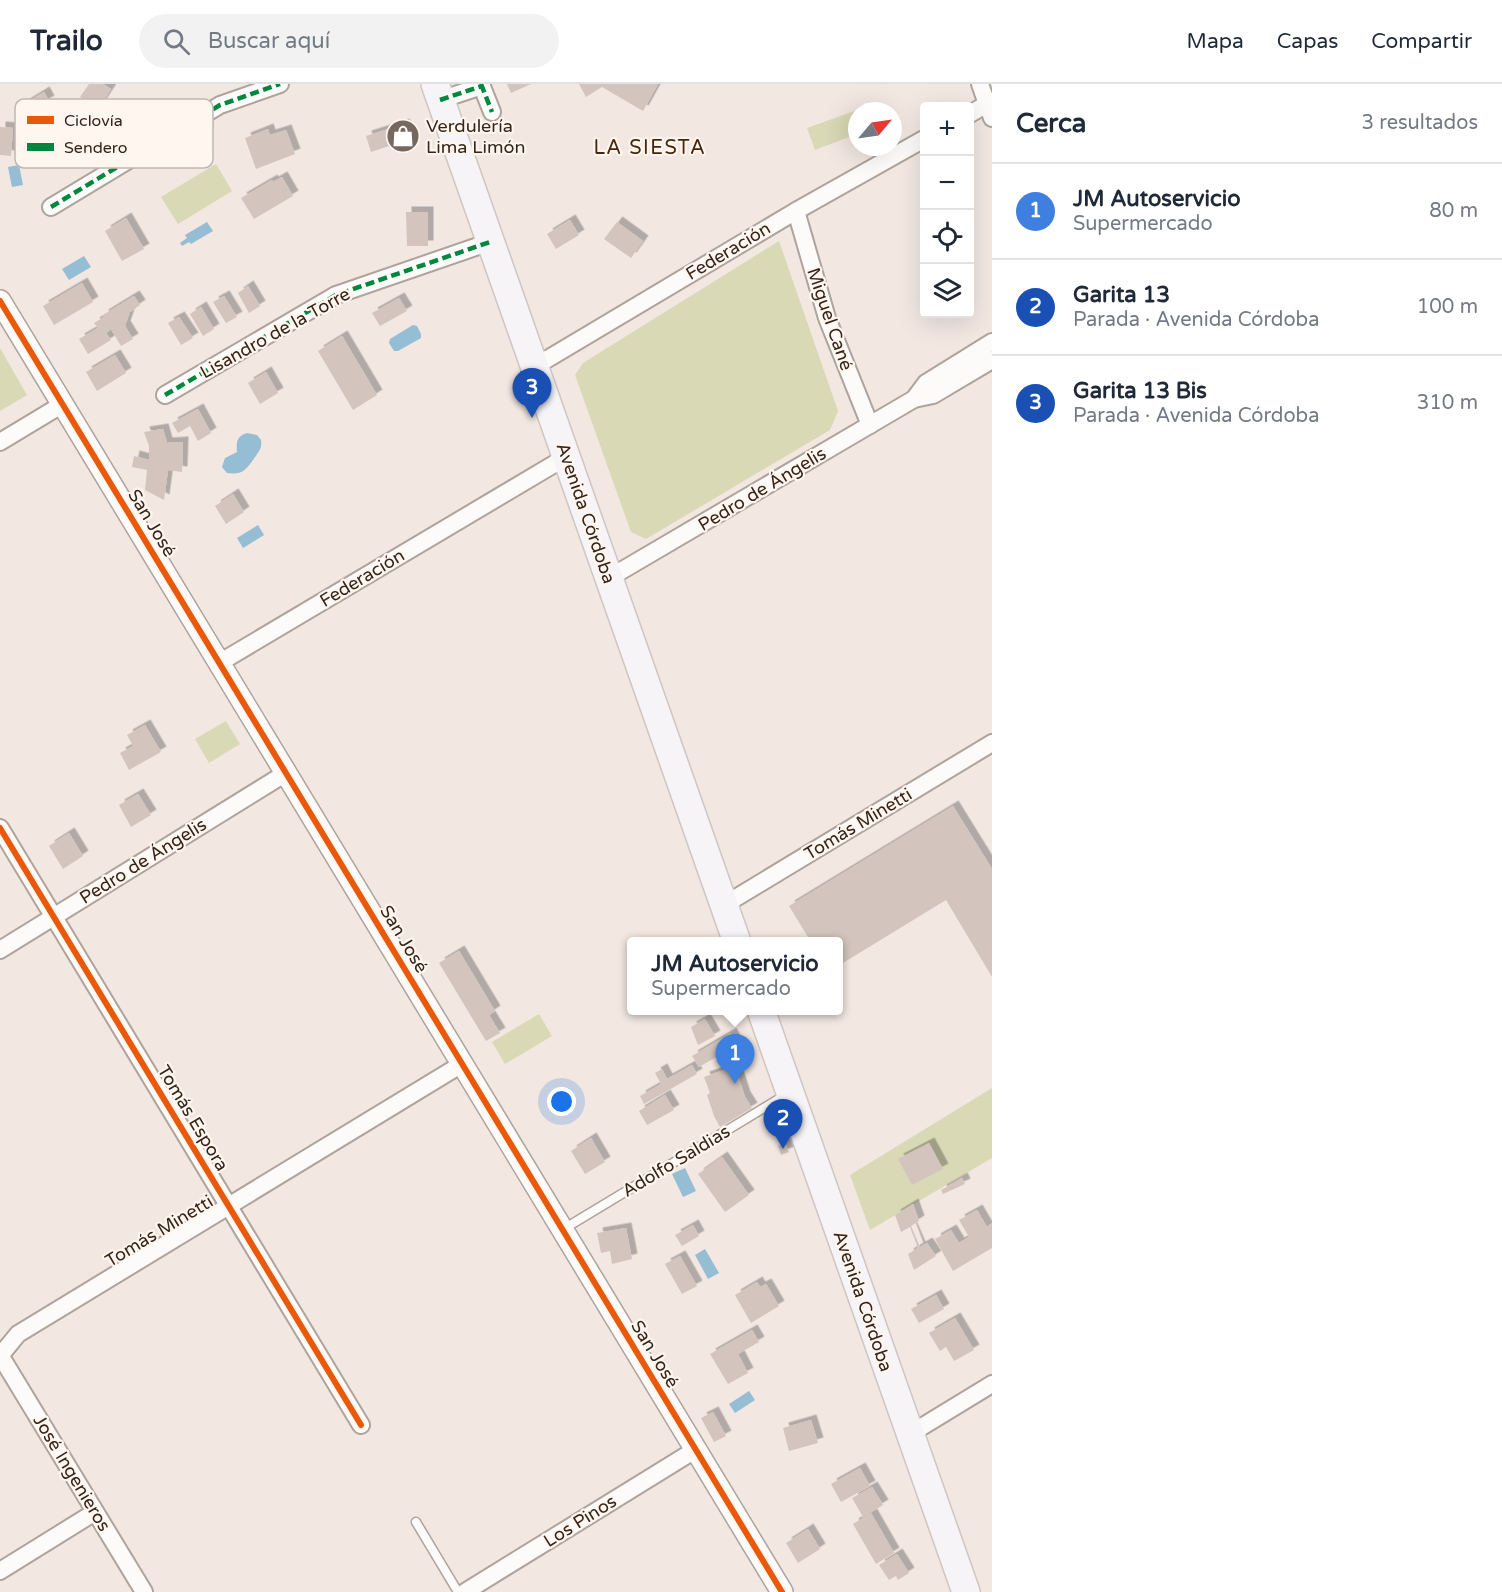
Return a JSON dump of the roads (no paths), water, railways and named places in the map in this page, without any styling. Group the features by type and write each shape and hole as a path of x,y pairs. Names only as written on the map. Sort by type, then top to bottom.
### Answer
{"main road":[{"name":"Avenida Córdoba","path":"438,92 735,937"},
{"name":"Avenida Córdoba","path":"762,1015 966,1592"}],"street":[{"path":"213,109 280,84"},
{"path":"974,113 990,108 980,84"},
{"path":"438,92 482,85 492,112"},
{"name":"Federación","path":"534,367 796,211 920,141"},
{"path":"51,207 116,168"},
{"name":"Miguel Cané","path":"796,211 827,318 870,425"},
{"name":"Lisandro de la Torre","path":"165,395 336,295 490,242"},
{"name":"San José","path":"0,301 782,1592"},
{"name":"Pedro de Ángelis","path":"914,399 926,383 992,342"},
{"name":"Pedro de Ángelis","path":"609,578 914,399 933,396 992,360"},
{"path":"0,442 63,404"},
{"name":"Federación","path":"219,663 566,457"},
{"name":"Tomás Minetti","path":"724,905 992,743"},
{"name":"Pedro de Ángelis","path":"0,950 286,773"},
{"name":"Tomás Espora","path":"0,828 361,1425"},
{"name":"Tomás Minetti","path":"0,1355 18,1334 462,1064"},
{"name":"José Ingenieros","path":"0,1355 144,1592"},
{"path":"910,1434 992,1384"},
{"name":"Los Pinos","path":"465,1592 695,1450"},
{"path":"0,1571 95,1512"}],"lane":[{"name":"Adolfo Saldias","path":"562,1230 790,1092"},
{"path":"416,1522 458,1592"}],"water":[{"path":"15,166 15,168 20,168 23,185 12,187 8,167"},
{"path":"207,222 213,231 191,244 189,242 182,246 180,243 187,238 185,235"},
{"path":"84,256 91,267 69,280 62,269"},
{"path":"413,325 417,326 421,338 394,351 389,343 390,339"},
{"path":"247,433 257,435 261,440 260,449 244,471 227,473 222,467 225,458 237,452 238,440"},
{"path":"258,525 264,535 243,548 237,538"},
{"path":"685,1168 696,1191 683,1197 672,1174"},
{"path":"705,1249 719,1273 708,1279 695,1255"},
{"path":"749,1391 755,1400 735,1413 729,1404"}],"place":[{"name":"Verdulería Lima Limón","path":"403,136"},
{"name":"Garita 13 Bis","path":"532,418"},
{"name":"JM Autoservicio","path":"735,1084"},
{"name":"Garita 13","path":"783,1149"}],"district":[{"name":"LA SIESTA","path":"650,148"}]}
